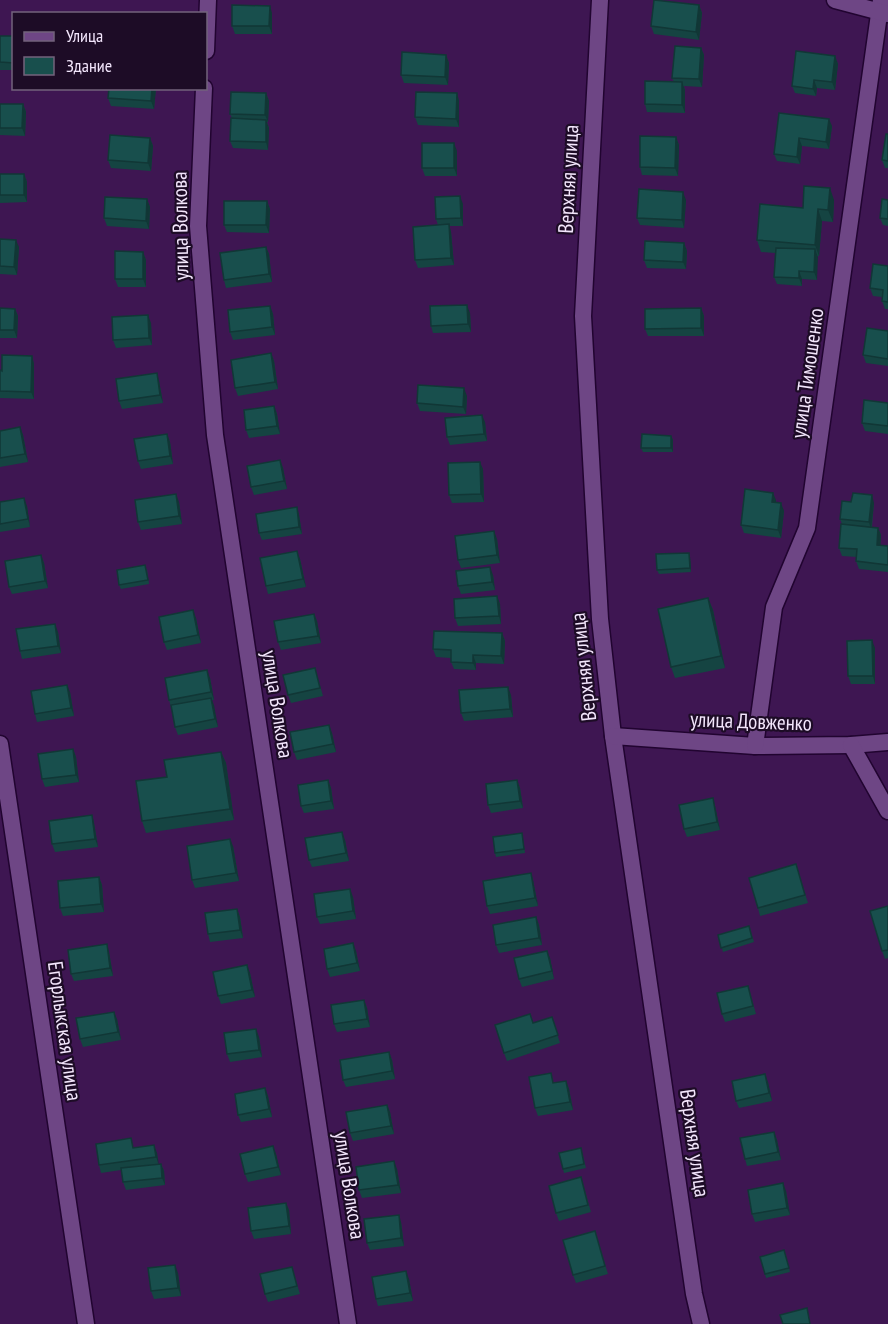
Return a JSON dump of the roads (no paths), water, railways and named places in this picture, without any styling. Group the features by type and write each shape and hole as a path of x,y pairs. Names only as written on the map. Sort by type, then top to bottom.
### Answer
{"street":[{"path":"207,26 208,0"},
{"name":"Верхняя улица","path":"600,0 583,316 600,619 613,736 693,1294 701,1324"},
{"path":"835,0 883,9"},
{"name":"улица Тимошенко","path":"755,746 774,608 807,528 883,9"},
{"name":"улица Волкова","path":"204,90 198,226 215,435 348,1324"},
{"name":"улица Довженко","path":"613,736 755,746 851,745 888,742"},
{"name":"Егорлыкская улица","path":"0,744 86,1324"},
{"path":"851,745 888,811"}]}
